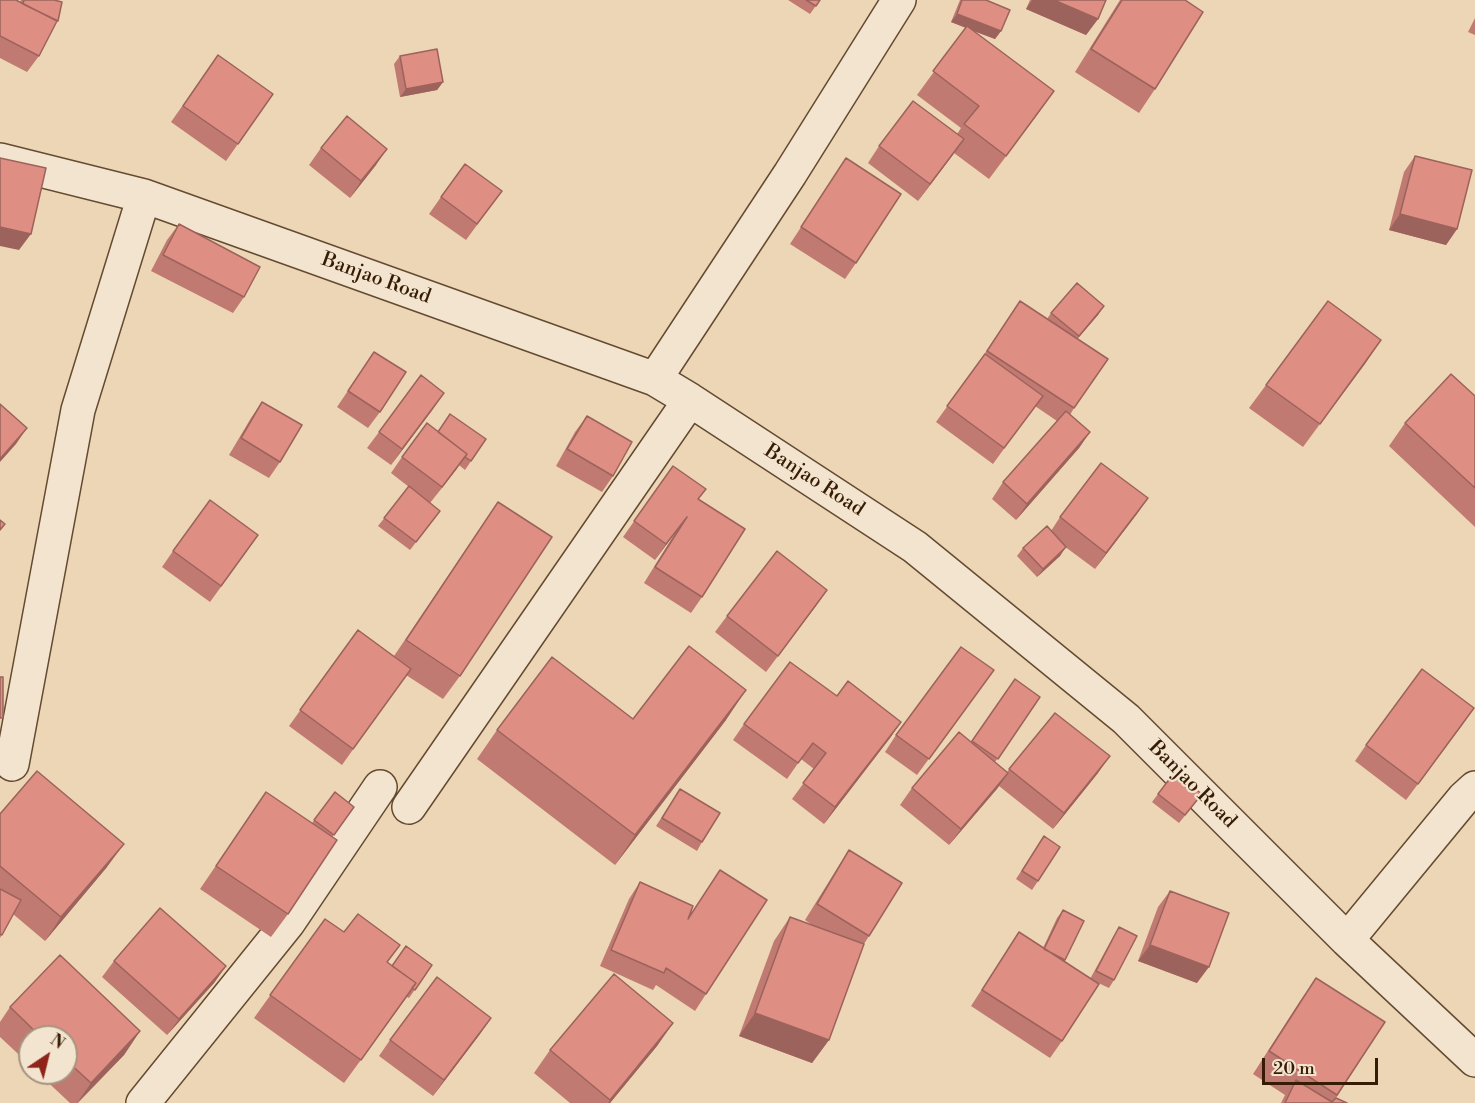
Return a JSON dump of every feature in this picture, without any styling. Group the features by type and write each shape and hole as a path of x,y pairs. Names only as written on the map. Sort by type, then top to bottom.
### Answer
{"street":[{"path":"655,379 790,174 899,0"},
{"name":"Banjao Road","path":"0,160 144,196 655,379 690,400 915,547 1126,719 1347,940 1475,1060"},
{"path":"12,764 78,410 144,196"},
{"path":"409,807 690,400"},
{"path":"143,1103 288,923 380,787"},
{"path":"1347,940 1464,798 1475,788"}],"building":[{"path":"0,0 16,0 57,21 39,56 0,36"},
{"path":"24,0 62,2 58,21 23,4"},
{"path":"806,0 820,0 816,6"},
{"path":"962,0 986,0 1010,10 1001,31 957,14"},
{"path":"1054,0 1106,0 1098,19"},
{"path":"1122,0 1185,0 1203,12 1155,89 1091,49"},
{"path":"967,26 1054,91 1006,156 964,124 979,106 933,71"},
{"path":"437,49 443,82 406,89 400,56"},
{"path":"218,55 273,94 238,144 183,106"},
{"path":"913,101 964,139 930,184 879,146"},
{"path":"347,116 387,149 361,181 321,148"},
{"path":"1415,156 1472,170 1457,229 1400,214"},
{"path":"0,158 46,168 31,234 0,227"},
{"path":"846,158 901,194 856,263 801,227"},
{"path":"465,164 502,191 477,224 441,197"},
{"path":"179,224 260,267 244,297 163,255"},
{"path":"1077,283 1104,306 1079,336 1051,313"},
{"path":"1020,301 1108,359 1074,408 987,351"},
{"path":"1328,301 1381,340 1320,424 1266,385"},
{"path":"374,352 406,372 380,412 348,391"},
{"path":"985,354 1043,396 1004,448 947,406"},
{"path":"1451,374 1475,396 1475,488 1405,423"},
{"path":"421,375 444,393 402,449 379,432"},
{"path":"262,402 302,425 280,462 241,438"},
{"path":"0,404 27,428 0,459"},
{"path":"1066,411 1090,432 1027,504 1003,482"},
{"path":"450,414 486,439 471,461 465,457 467,454 438,432"},
{"path":"587,416 632,442 613,476 567,449"},
{"path":"427,423 467,454 442,487 402,457"},
{"path":"1101,463 1148,498 1106,553 1060,517"},
{"path":"673,466 706,489 698,499 745,529 702,597 655,567 687,517 666,544 634,521"},
{"path":"409,486 440,511 416,542 384,518"},
{"path":"210,500 258,535 221,586 173,551"},
{"path":"498,502 552,537 460,676 406,640"},
{"path":"0,520 5,524 0,530"},
{"path":"1047,526 1066,547 1043,569 1023,548"},
{"path":"777,551 827,590 778,656 727,616"},
{"path":"358,630 411,669 353,749 300,710"},
{"path":"689,646 746,690 635,835 497,730 552,657 633,719"},
{"path":"961,647 994,670 929,759 896,735"},
{"path":"790,662 837,696 848,681 901,722 835,807 803,783 826,753 813,743 798,763 744,724"},
{"path":"1422,669 1474,708 1418,784 1366,745"},
{"path":"0,677 3,677 3,718 0,718"},
{"path":"1015,679 1040,697 998,759 972,741"},
{"path":"1055,713 1110,756 1064,813 1009,769"},
{"path":"959,732 1008,773 961,829 912,788"},
{"path":"37,771 124,844 61,917 0,866 0,814"},
{"path":"1174,773 1202,794 1185,815 1158,794"},
{"path":"680,789 720,813 702,842 662,818"},
{"path":"266,792 337,840 288,914 216,866"},
{"path":"335,792 354,807 334,835 314,820"},
{"path":"1044,836 1060,847 1038,881 1022,871"},
{"path":"849,850 902,883 869,936 817,904"},
{"path":"720,870 767,900 706,994 666,968 664,973 611,950 640,882 693,906 688,919"},
{"path":"0,889 21,900 2,935 0,934"},
{"path":"1170,891 1229,913 1209,967 1150,945"},
{"path":"160,908 226,966 179,1019 114,961"},
{"path":"1063,910 1084,921 1065,960 1044,949"},
{"path":"358,914 400,945 387,962 416,983 361,1060 270,995 325,919 344,932"},
{"path":"790,917 864,944 829,1040 755,1013"},
{"path":"1119,927 1137,936 1114,980 1096,971"},
{"path":"1019,932 1099,984 1062,1041 982,990"},
{"path":"406,946 432,965 415,990 412,988 416,983 392,966"},
{"path":"60,955 140,1031 91,1083 78,1071 78,1025 29,1025 10,1007"},
{"path":"614,974 673,1023 610,1100 550,1050"},
{"path":"437,977 491,1018 444,1080 390,1040"},
{"path":"1316,978 1385,1022 1337,1095 1269,1051"},
{"path":"1296,1080 1332,1102 1336,1098 1347,1103 1285,1103"}]}
